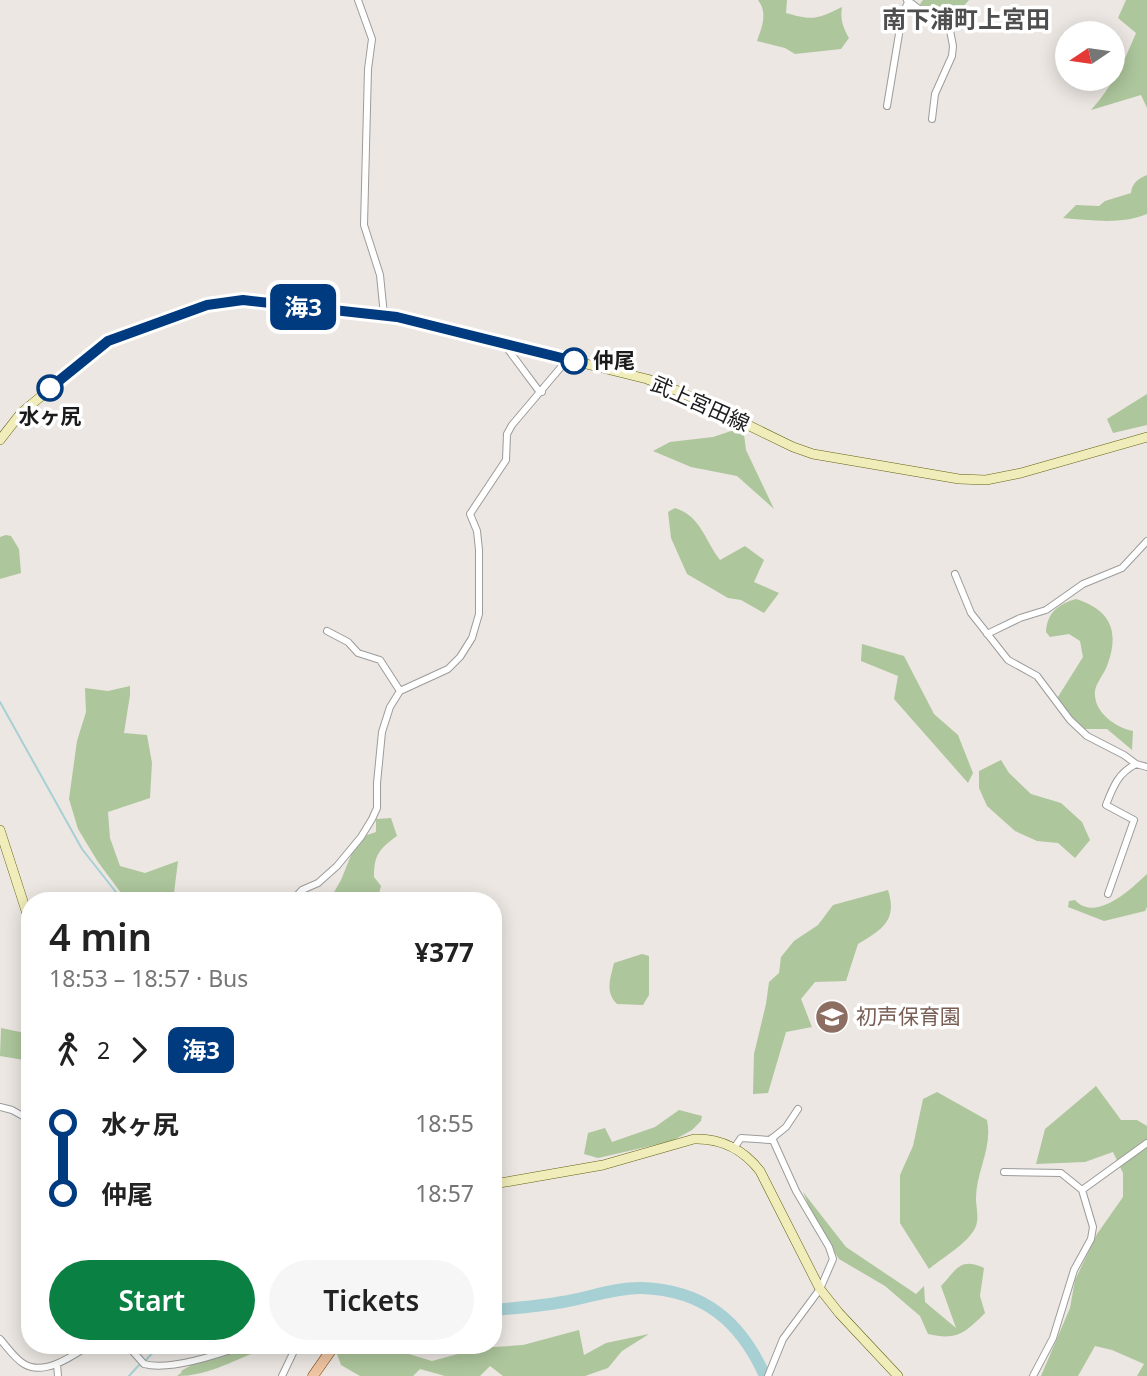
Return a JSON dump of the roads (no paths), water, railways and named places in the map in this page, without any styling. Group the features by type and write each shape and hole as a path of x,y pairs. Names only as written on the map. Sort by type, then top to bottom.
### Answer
{"main road":[{"name":"武上宮田線","path":"0,440 21,413 108,341 207,305 243,300 384,315 503,343 666,386 802,451 959,479 986,480 1021,473 1147,437"},
{"path":"0,830 21,895"},
{"path":"502,1183 622,1161 694,1139 714,1140 734,1148 748,1157 760,1171 820,1289 898,1376"},
{"path":"313,1376 328,1354"}],"street":[{"path":"358,0 372,39 368,81 364,225 380,275 384,315"},
{"path":"887,106 902,16 908,1 923,12 948,20 952,56 935,93 932,119"},
{"path":"503,343 538,391 542,392"},
{"path":"300,892 318,883 337,866 372,819 377,808 382,733 390,707 400,691 448,668 460,657 472,638 479,614 479,551 477,531 470,514 506,460 507,434 512,425 568,360"},
{"path":"987,634 1020,618 1046,610 1083,584 1122,568 1147,541"},
{"path":"955,574 971,614 1008,660 1037,676 1070,720 1087,736 1136,764 1147,767"},
{"path":"327,631 348,642 358,653 380,660 400,691"},
{"path":"1108,894 1134,820 1106,805 1116,780 1124,770 1136,764"},
{"path":"0,1107 21,1115"},
{"path":"734,1148 741,1138 772,1138 786,1127 798,1109"},
{"path":"768,1376 783,1339 820,1289 833,1259 829,1247 796,1191 772,1138"},
{"path":"1082,1190 1147,1143"},
{"path":"1004,1172 1061,1173 1082,1190 1093,1233 1074,1270 1053,1338 1033,1376"},
{"path":"0,1339 22,1363 34,1367 57,1364 74,1354"},
{"path":"135,1354 142,1363 154,1366 212,1354"},
{"path":"282,1376 293,1354"},
{"path":"57,1364 58,1376"},
{"path":"30,1376 34,1367"}],"waterway":[{"path":"0,702 82,849 116,892"},
{"path":"502,1309 554,1303 623,1289 664,1290 684,1295 702,1302 732,1325 765,1376"},
{"path":"145,1361 152,1354"},
{"path":"129,1376 140,1364"}],"place":[{"name":"仲尾","path":"574,361"},
{"name":"水ヶ尻","path":"50,388"},
{"name":"初声保育園","path":"832,1017"}],"district":[{"name":"南下浦町上宮田","path":"966,20"}]}
